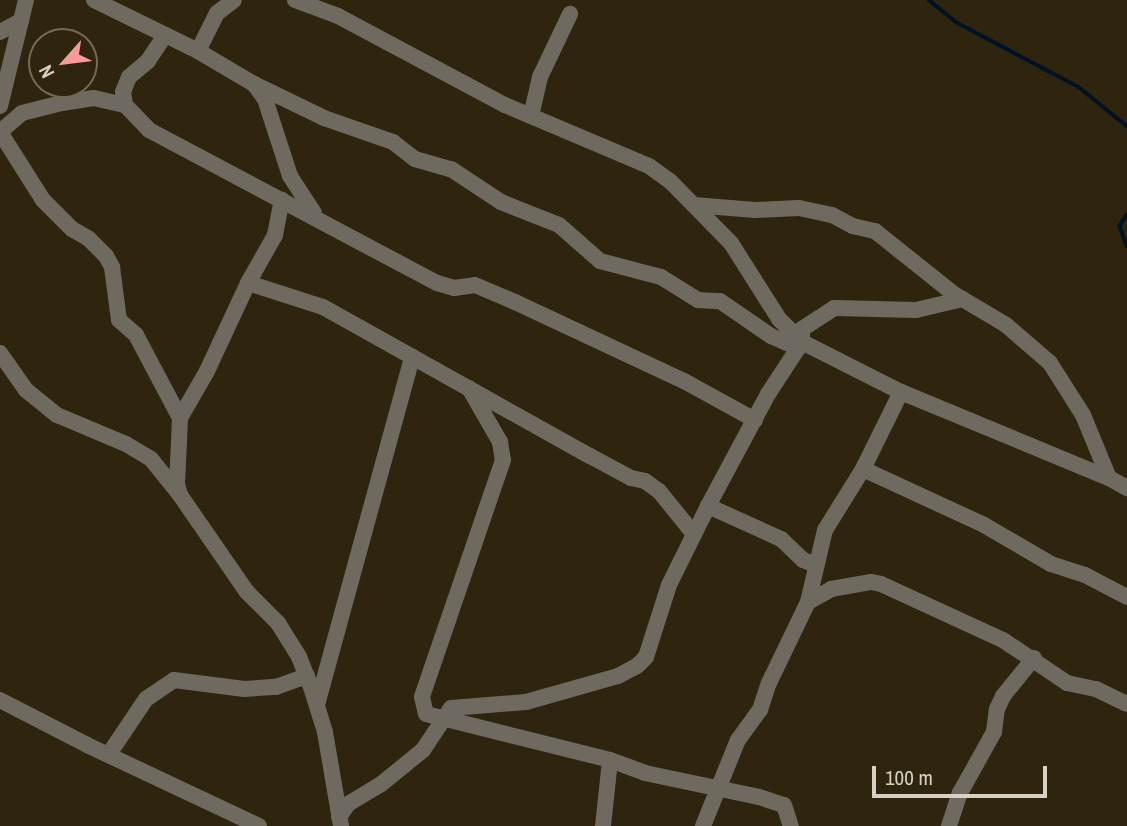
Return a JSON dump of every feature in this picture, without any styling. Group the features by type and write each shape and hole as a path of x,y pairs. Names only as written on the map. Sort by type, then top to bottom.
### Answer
{"street":[{"path":"0,106 26,0"},
{"path":"94,0 324,118 393,142 415,159 452,169 501,202 559,225 600,261 661,277 698,300 720,301 771,336 800,345 901,392 1109,478 1127,488"},
{"path":"198,51 217,13 234,0"},
{"path":"295,0 338,16 531,116 649,166 694,205 731,243 779,320 800,345"},
{"path":"531,116 540,77 570,14"},
{"path":"0,32 21,21"},
{"path":"125,105 123,92 129,77 148,61 164,37"},
{"path":"254,84 265,99 290,176 317,218"},
{"path":"180,418 136,335 120,323 114,272 106,256 89,239 72,229 43,200 0,132 22,113 94,98 125,105 149,130 437,283 454,288 475,285 515,302 684,381 755,420"},
{"path":"180,495 177,484 180,418 207,372 248,283 275,235 282,200"},
{"path":"694,205 755,209 800,208 832,215 853,226 875,231 962,299 1006,325 1050,363 1083,415 1109,478"},
{"path":"248,283 323,307 631,478 645,481 659,491 692,533"},
{"path":"340,822 348,804 380,785 423,750 451,708 464,704 504,705 526,702 618,676 637,666 646,657 669,585 692,533 800,345 802,329 834,308 916,310 962,299"},
{"path":"0,354 26,390 57,415 126,444 151,459 180,495 247,592 278,623 307,676 317,705 335,783 340,822"},
{"path":"317,705 412,357"},
{"path":"469,388 500,442 503,460 422,696 426,714 610,760 645,773 784,806 791,826"},
{"path":"703,826 738,740 760,710 769,682 808,602 825,530 863,469 901,392"},
{"path":"863,469 984,526 1051,564 1085,575 1127,597"},
{"path":"708,506 781,539 803,559 815,565"},
{"path":"808,602 831,589 871,582 881,584 1003,640 1067,683 1096,689 1127,704"},
{"path":"949,826 960,793 994,732 997,709 1003,696 1034,659"},
{"path":"109,754 146,699 174,680 244,690 276,687 307,676"},
{"path":"0,700 259,826"},
{"path":"603,826 610,760"}],"waterway":[{"path":"929,0 956,22 1079,87 1127,126"},
{"path":"1127,215 1120,226 1127,246"}]}
